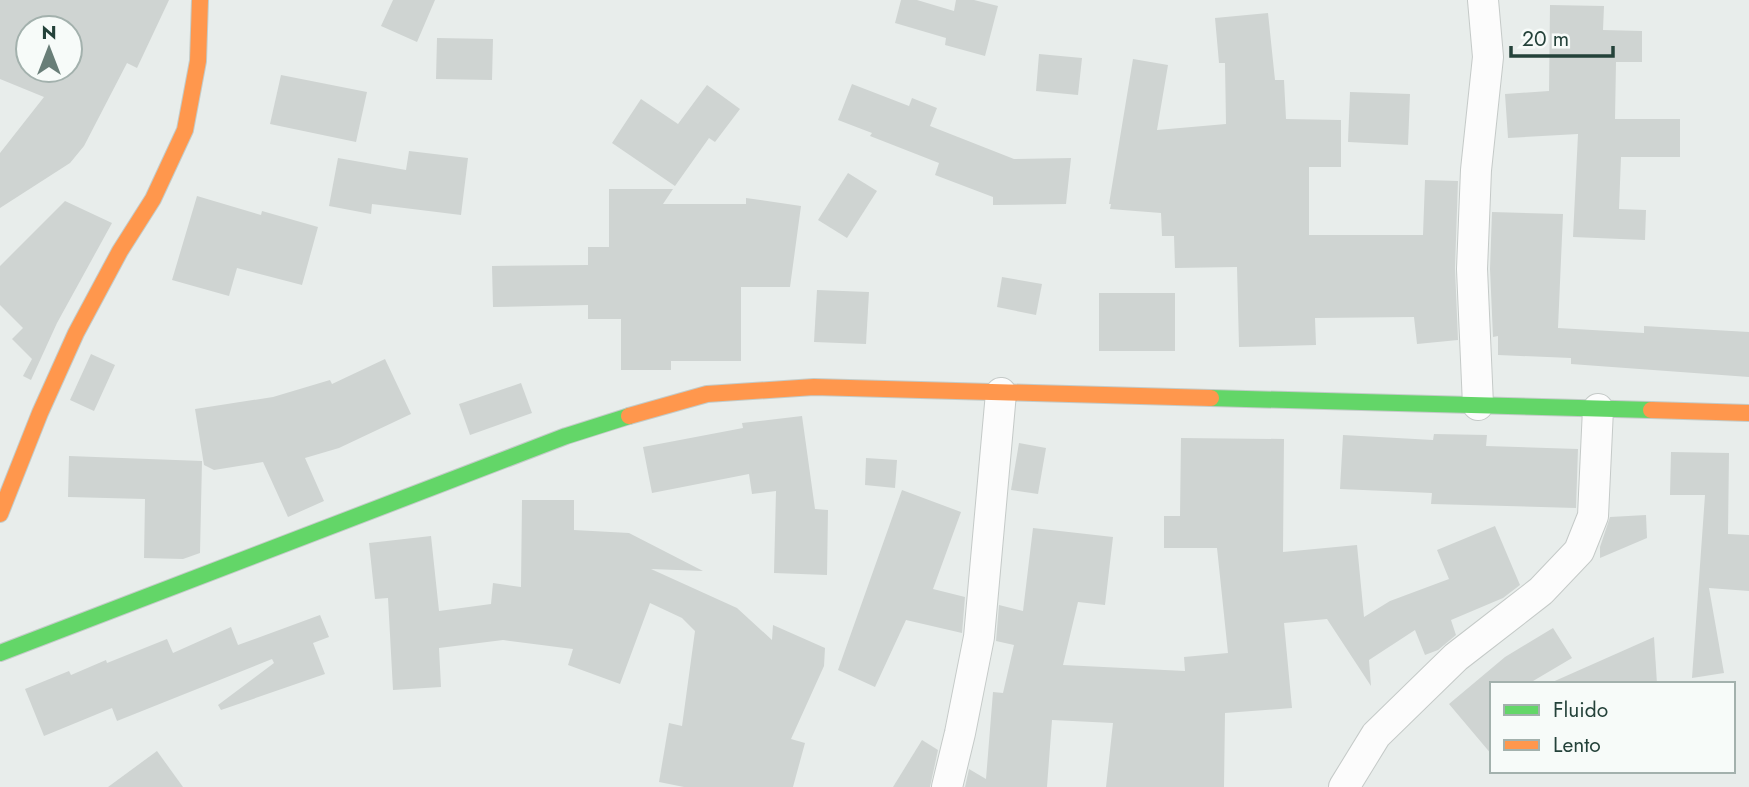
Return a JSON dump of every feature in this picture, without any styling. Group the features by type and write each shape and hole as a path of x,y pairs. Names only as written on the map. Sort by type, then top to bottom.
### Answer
{"street":[{"path":"0,513 76,333 120,251 153,199 185,130 198,61 200,0"},
{"path":"1478,405 1472,269 1476,170 1488,57 1483,0"},
{"path":"0,653 566,436 707,394 814,387 1749,413"},
{"path":"947,787 979,637 1001,393"},
{"path":"1344,787 1376,735 1456,657 1541,591 1579,551 1593,516 1598,409"}],"building":[{"path":"0,0 169,0 137,68 127,63 84,146 70,163 0,208 0,153 44,97 0,79"},
{"path":"393,0 435,0 417,42 381,26"},
{"path":"901,0 917,0 954,11 956,0 974,0 998,6 985,56 945,45 946,38 895,23"},
{"path":"1550,5 1604,6 1603,30 1642,31 1642,62 1616,62 1615,119 1680,119 1680,157 1621,157 1619,209 1646,210 1645,240 1573,237 1578,134 1508,138 1505,94 1549,91"},
{"path":"1268,13 1275,80 1284,80 1286,119 1341,120 1341,167 1309,167 1309,235 1423,235 1425,180 1458,181 1455,268 1458,340 1417,344 1414,317 1315,318 1316,345 1239,347 1237,267 1175,268 1174,236 1162,236 1161,213 1110,209 1133,59 1168,65 1157,130 1226,124 1225,63 1219,63 1215,18"},
{"path":"437,38 493,39 492,80 436,79"},
{"path":"1039,54 1082,58 1078,95 1036,91"},
{"path":"281,75 367,92 356,142 270,124"},
{"path":"852,84 909,106 912,98 937,108 930,126 1014,159 1071,158 1066,204 993,205 993,197 935,175 939,163 870,136 872,133 838,120"},
{"path":"707,85 740,109 715,142 709,138 675,186 612,143 641,99 678,124"},
{"path":"1350,92 1410,94 1408,145 1348,142"},
{"path":"409,151 468,158 461,215 372,204 371,214 329,206 338,158 406,170"},
{"path":"848,173 877,191 847,238 818,220"},
{"path":"609,189 673,189 663,204 746,204 746,198 801,206 790,287 741,287 741,361 671,361 671,370 621,370 621,319 588,319 588,305 493,307 492,266 588,265 588,247 609,247"},
{"path":"197,196 261,215 262,211 318,227 302,285 237,268 229,296 172,280"},
{"path":"65,201 112,223 57,323 31,380 23,376 32,359 12,339 23,328 0,305 0,266"},
{"path":"1492,212 1563,214 1558,328 1644,333 1644,326 1749,332 1749,377 1571,364 1571,358 1498,355 1498,336 1493,337 1490,269"},
{"path":"1002,277 1042,284 1036,315 997,307"},
{"path":"817,290 869,292 866,344 814,342"},
{"path":"1099,293 1175,293 1175,351 1099,351"},
{"path":"91,354 115,365 94,411 70,400"},
{"path":"385,359 411,414 339,448 305,458 324,501 288,517 263,462 214,470 204,465 195,409 273,397 330,380 332,384"},
{"path":"521,383 532,413 470,435 459,404"},
{"path":"802,416 815,509 828,510 827,575 774,573 776,491 752,494 749,474 652,493 643,447 743,428 742,423"},
{"path":"1434,434 1487,435 1486,446 1578,449 1576,508 1431,504 1432,493 1340,489 1343,435 1433,440"},
{"path":"1181,438 1284,439 1283,552 1357,545 1364,617 1390,601 1449,579 1437,550 1495,526 1520,585 1503,598 1451,620 1456,635 1438,650 1425,655 1415,630 1369,660 1371,686 1327,619 1284,623 1292,708 1225,713 1224,787 1106,787 1113,723 1052,720 1047,787 965,787 969,769 986,779 993,692 1003,693 1014,645 996,641 999,605 1023,611 1033,528 1113,537 1105,605 1078,602 1063,665 1185,671 1184,657 1228,653 1217,548 1164,548 1164,516 1180,516"},
{"path":"1019,443 1046,448 1038,494 1011,490"},
{"path":"1671,452 1729,453 1728,534 1749,535 1749,591 1709,588 1724,673 1692,678 1705,495 1670,495"},
{"path":"69,456 202,461 200,553 183,559 144,558 145,499 68,497"},
{"path":"866,458 897,460 895,488 865,485"},
{"path":"902,490 961,512 933,589 965,597 962,633 906,620 875,687 838,670"},
{"path":"522,500 574,500 574,530 629,533 703,571 651,569 737,608 772,640 773,625 825,648 824,666 791,739 805,743 793,787 684,787 659,782 669,723 682,726 695,631 682,618 650,603 620,684 568,665 573,649 503,640 439,648 441,687 393,690 388,598 375,599 369,543 431,536 439,611 491,604 493,583 521,587"},
{"path":"1646,515 1647,538 1600,558 1600,547 1610,517"},
{"path":"320,615 329,637 313,643 325,674 221,710 218,705 274,663 272,659 117,721 112,708 44,736 25,689 69,671 71,675 106,660 107,663 167,639 173,653 231,627 238,645"},
{"path":"1553,628 1572,658 1531,682 1490,682 1490,753 1449,704 1505,657"},
{"path":"1654,637 1657,682 1553,682"},
{"path":"922,740 938,750 930,787 893,787"},
{"path":"157,751 183,787 108,787"}],"traffic: fast":[{"path":"1211,398 1651,410"},
{"path":"0,653 566,436 629,416"}],"traffic: slow":[{"path":"0,514 40,413 76,333 120,251 153,199 185,130 198,61 200,0"},
{"path":"629,416 707,394 814,387 1211,398"},
{"path":"1651,410 1749,413"}]}
